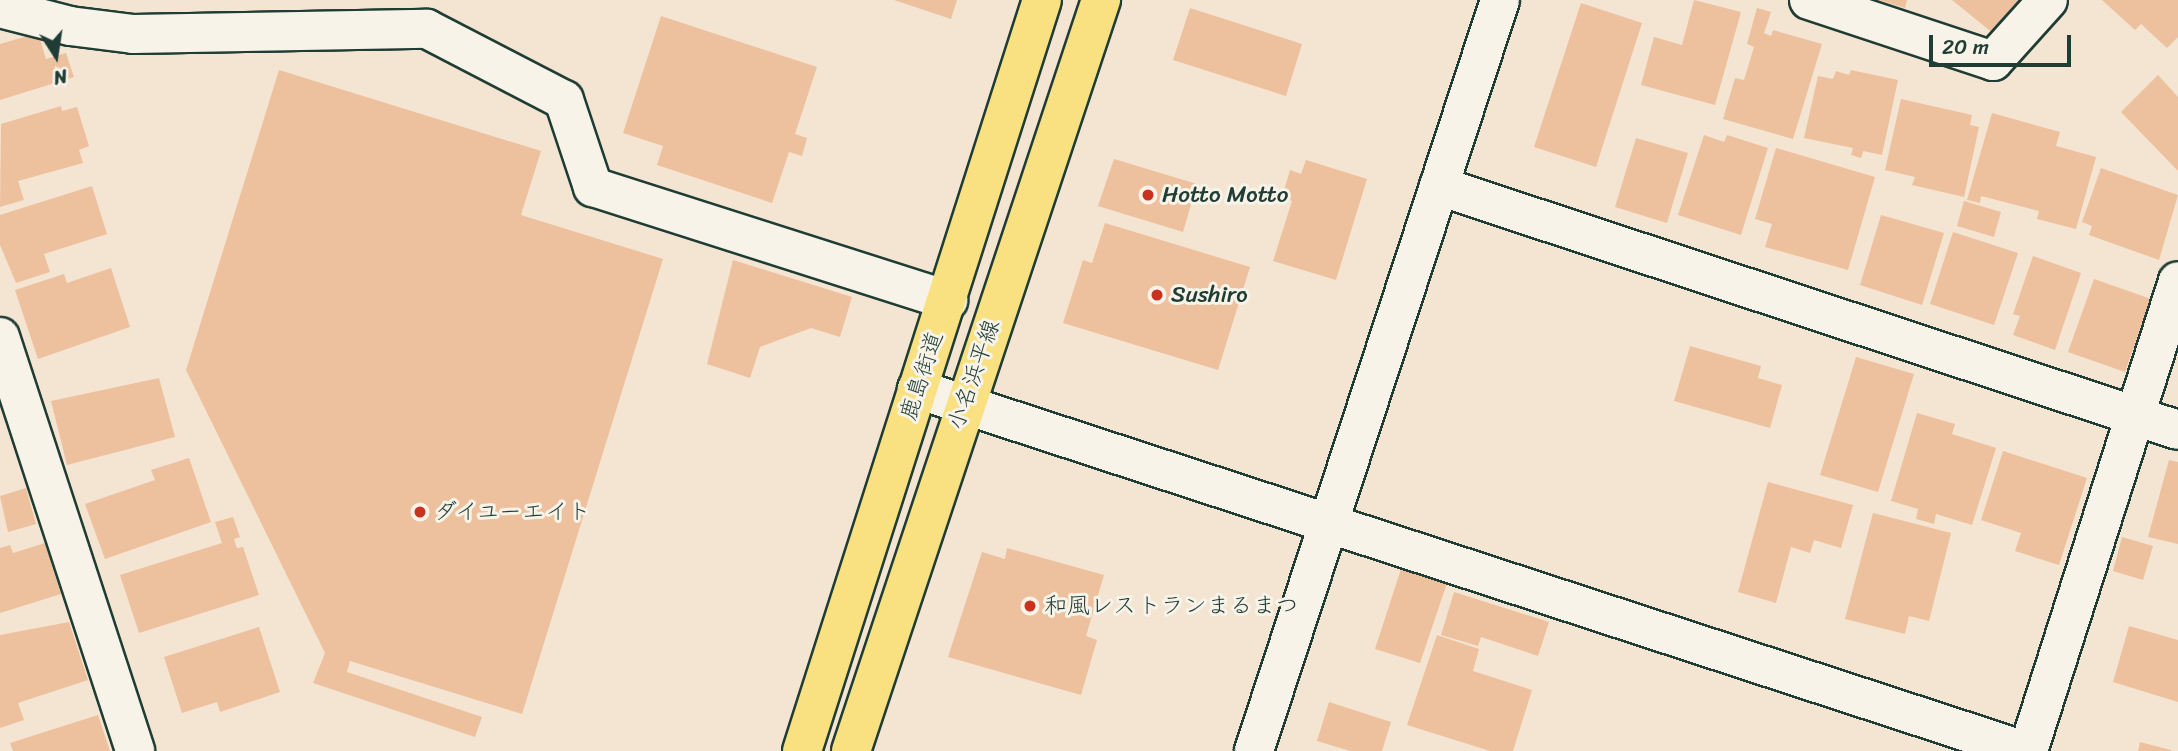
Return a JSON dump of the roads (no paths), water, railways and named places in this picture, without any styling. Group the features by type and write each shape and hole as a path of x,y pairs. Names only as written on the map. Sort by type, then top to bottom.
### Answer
{"main road":[{"name":"鹿島街道","path":"802,751 1042,0"},
{"name":"小名浜平線","path":"851,751 963,404 1101,0"}],"street":[{"path":"1254,751 1500,0"},
{"path":"1810,0 1993,61 2048,0"},
{"path":"0,8 70,26 133,34 387,26 427,29 564,100 593,187 948,300"},
{"path":"1439,186 2178,430"},
{"path":"917,389 2026,751 2178,281"},
{"path":"0,337 135,751"}],"place":[{"name":"Hotto Motto","path":"1148,195"},
{"name":"Sushiro","path":"1157,295"},
{"name":"ダイユーエイト","path":"420,512"},
{"name":"和風レストランまるまつ","path":"1030,606"}]}
